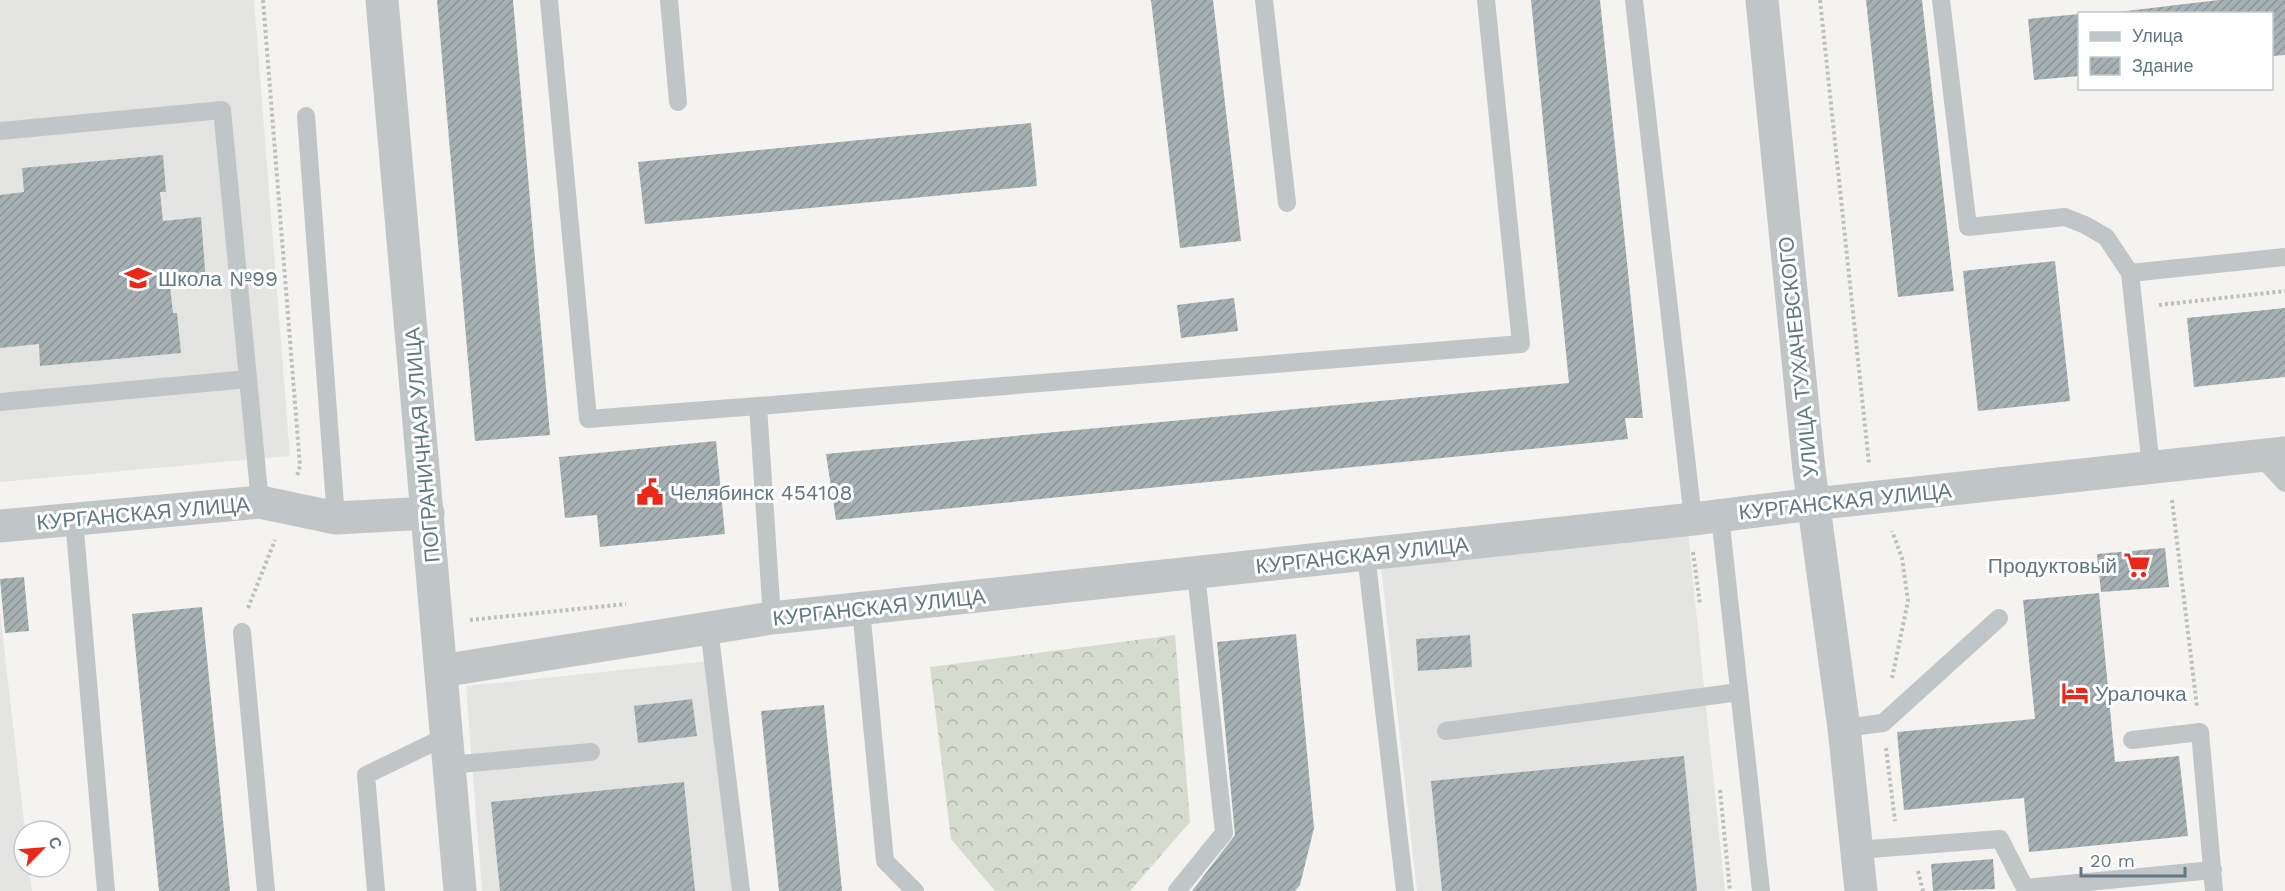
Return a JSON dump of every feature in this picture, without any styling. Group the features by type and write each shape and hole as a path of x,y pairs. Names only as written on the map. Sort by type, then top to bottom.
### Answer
{"street":[{"name":"ПОГРАНИЧНАЯ УЛИЦА","path":"382,0 460,891"},
{"name":"УЛИЦА ТУХАЧЕВСКОГО","path":"1762,0 1813,504 1844,728 1861,891"},
{"name":"КУРГАНСКАЯ УЛИЦА","path":"441,671 772,618 2272,454"},
{"name":"КУРГАНСКАЯ УЛИЦА","path":"0,526 274,505 336,518 428,513"}],"lane":[{"path":"549,0 588,419 1521,344 1486,0"},
{"path":"669,0 678,102"},
{"path":"1264,0 1287,203"},
{"path":"1634,0 1706,517 1739,692 1761,891"},
{"path":"1941,0 1968,227 2065,217 2106,237 2130,273 2151,467"},
{"path":"0,131 222,110 248,379 274,505"},
{"path":"306,116 336,518"},
{"path":"2130,273 2285,257"},
{"path":"0,402 248,379"},
{"path":"758,406 772,618"},
{"path":"2272,454 2285,483"},
{"path":"74,519 106,891"},
{"path":"1366,554 1405,891"},
{"path":"1177,891 1224,833 1196,573"},
{"path":"861,609 885,861 915,891"},
{"path":"1844,728 1883,723 1999,618"},
{"path":"709,628 741,891"},
{"path":"242,632 266,891"},
{"path":"1446,731 1739,692"},
{"path":"2132,740 2199,732 2214,891"},
{"path":"376,891 366,775 448,750 591,752"},
{"path":"1857,850 2000,839 2025,888 2213,870"}],"path":[{"path":"242,632 274,505 300,466 263,0"},
{"path":"1820,0 1869,464 1902,558 1908,601 1883,723 1899,846 1913,858 1923,891"}],"shaded area":[{"name":"Школа №99","path":"0,0 254,0 290,456 0,482"},
{"path":"1688,532 1725,891 1417,891 1381,566"},
{"path":"0,611 24,819 12,819 12,879 30,879 32,891 0,891"},
{"path":"709,661 737,891 482,891 466,686"}],"green space":[{"path":"1175,635 1190,822 1130,891 995,891 951,839 930,667"}],"building":[{"path":"437,0 513,0 550,435 475,441"},
{"path":"1151,0 1213,0 1241,241 1180,248"},
{"path":"1531,0 1600,0 1643,418 1625,418 1628,439 836,520 826,454 1569,383"},
{"path":"1866,0 1922,0 1954,291 1898,297"},
{"path":"2219,0 2285,0 2285,55 2273,56 2273,12 2118,12"},
{"path":"2078,14 2078,76 2034,80 2028,19"},
{"path":"1031,123 1037,186 645,224 638,162"},
{"path":"163,155 166,192 160,192 163,221 201,217 206,283 170,286 173,313 177,313 181,353 40,366 39,344 0,348 0,195 24,192 22,168"},
{"path":"2055,261 2070,401 1978,411 1963,271"},
{"path":"1234,298 1238,331 1181,338 1177,305"},
{"path":"2285,308 2285,377 2194,387 2187,318"},
{"path":"716,441 725,534 600,547 597,515 565,518 559,457"},
{"path":"2165,548 2169,587 2101,592 2097,554"},
{"path":"24,577 29,631 5,633 0,579"},
{"path":"2099,593 2115,762 2179,756 2188,836 2029,852 2024,798 1904,810 1897,732 2035,719 2023,600"},
{"path":"202,607 230,891 159,891 132,614"},
{"path":"1296,634 1314,828 1300,885 1295,891 1192,891 1235,835 1217,642"},
{"path":"1470,635 1472,667 1418,671 1416,639"},
{"path":"692,699 697,736 638,743 634,706"},
{"path":"824,705 842,891 779,891 761,711"},
{"path":"1684,756 1697,891 1442,891 1431,781"},
{"path":"684,782 695,891 500,891 491,802"},
{"path":"1993,859 1995,889 1933,891 1931,864"}],"place":[{"name":"Школа №99","path":"138,278"},
{"name":"Челябинск 454108","path":"650,492"},
{"name":"Продуктовый","path":"2137,565"},
{"name":"Уралочка","path":"2075,693"}]}
